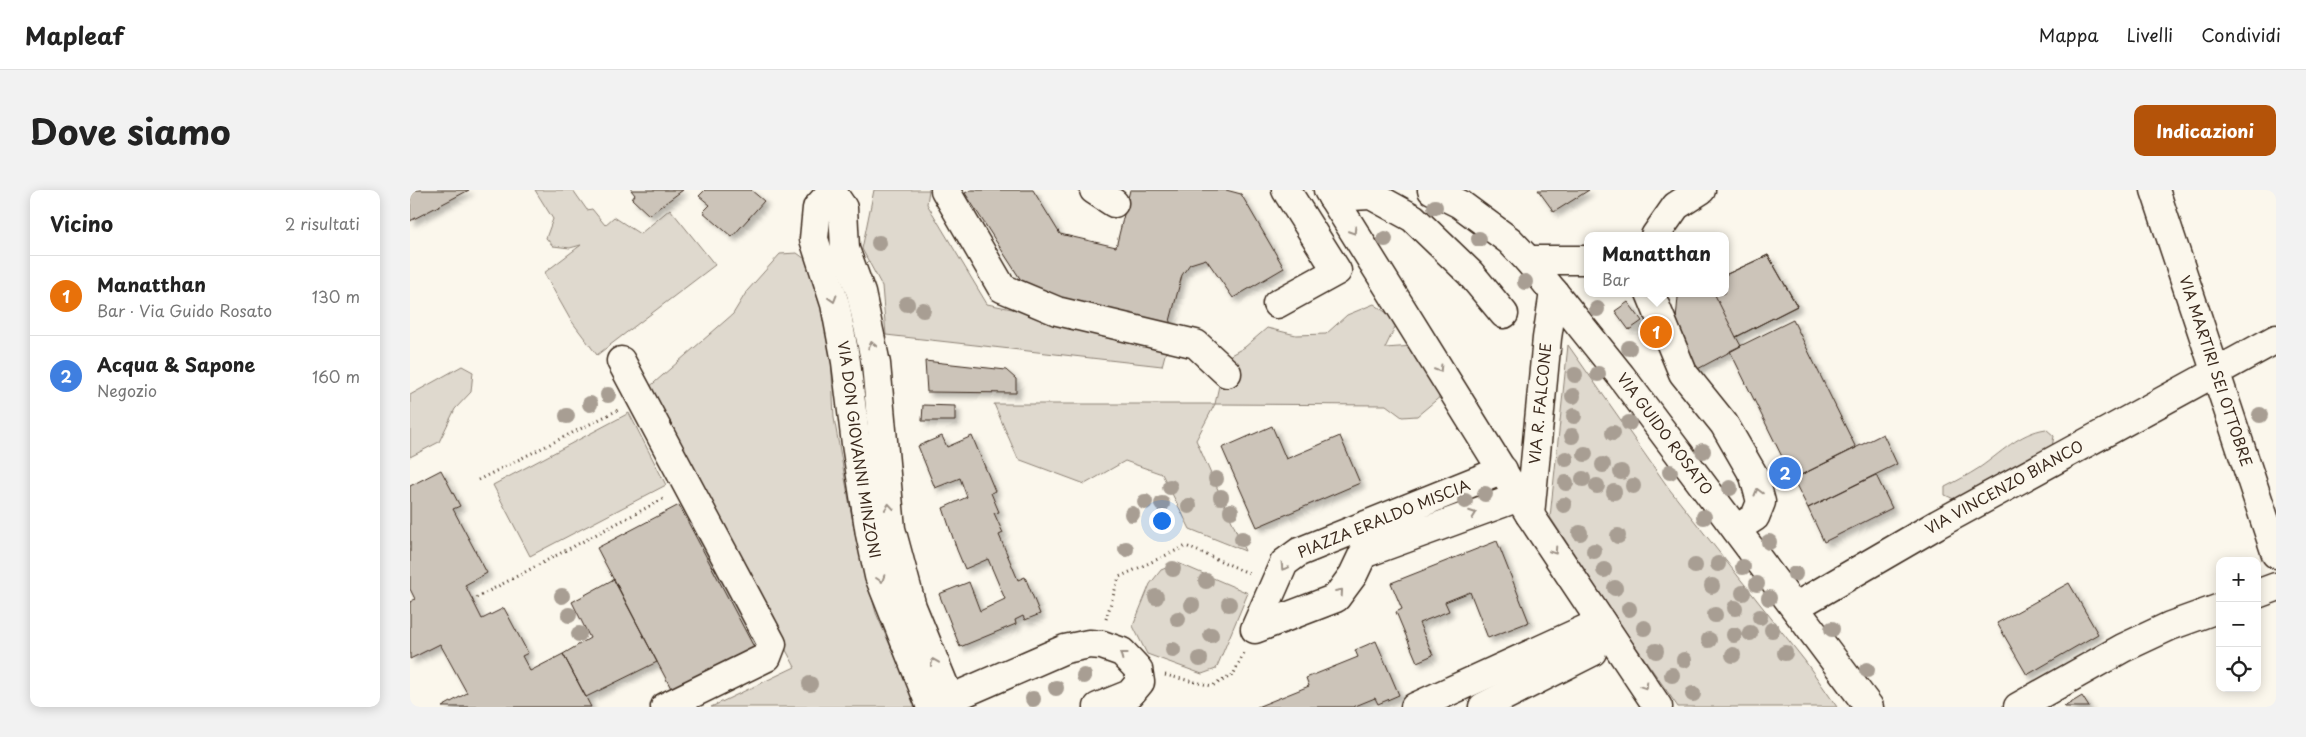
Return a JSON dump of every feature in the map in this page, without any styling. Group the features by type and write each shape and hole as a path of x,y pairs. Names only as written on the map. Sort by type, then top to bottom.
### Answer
{"street":[{"path":"945,190 1002,288 1057,311 1196,344 1227,373"},
{"path":"1277,304 1337,271 1286,190"},
{"name":"VIA GUIDO ROSATO","path":"1432,190 1460,204 1510,241 1528,260 1627,384 1869,707"},
{"path":"1658,232 1676,206 1701,190"},
{"name":"VIA MARTIRI SEI OTTOBRE","path":"2155,190 2276,554"},
{"name":"VIA DON GIOVANNI MINZONI","path":"833,191 843,208 845,249 861,293 876,364 891,529 912,607 945,704"},
{"path":"1330,194 1371,195 1413,218 1470,273 1504,314"},
{"path":"1330,194 1525,506 1658,707"},
{"path":"1528,260 1584,260"},
{"name":"VIA R. FALCONE","path":"1525,506 1554,292"},
{"path":"1652,297 1683,373 1724,424 1754,476 1761,502 1755,517 1736,530"},
{"name":"VIA VINCENZO BIANCO","path":"1795,607 1938,524 2276,339"},
{"path":"620,361 772,644 766,656 665,707"},
{"name":"PIAZZA ERALDO MISCIA","path":"1255,629 1284,563 1299,552 1502,470"},
{"name":"PIAZZA ERALDO MISCIA","path":"1255,629 1336,598 1353,575 1363,554 1525,506"},
{"path":"2261,593 2276,587"},
{"path":"2018,707 2123,648 2170,626 2216,609"},
{"path":"1415,707 1602,622"},
{"path":"945,704 1065,649 1089,644 1122,652 1138,669 1140,682 1130,694 1098,707"},
{"path":"1483,707 1592,652"}],"path":[{"path":"478,480 640,398"},
{"path":"472,600 688,486"},
{"path":"1098,645 1119,577 1186,546 1275,583"},
{"path":"1138,669 1212,686 1233,675 1255,629"}],"shaded area":[{"path":"535,190 573,190 587,210 592,209 605,225 614,217 640,234 670,209 715,265 597,355 570,319 544,273 581,245 570,248 553,246 546,238 553,219"},
{"path":"874,190 929,190 927,204 987,304 1047,316 1167,347 1162,366 886,335 882,286 862,249"},
{"path":"797,253 816,267 831,351 834,418 856,539 876,613 917,707 711,707 795,667 647,389 733,314 747,291 780,254"},
{"path":"1374,304 1398,321 1385,348 1413,346 1441,396 1417,416 1402,417 1386,405 1215,404 1220,381 1220,361 1245,347 1267,328 1296,335 1326,334 1347,315"},
{"path":"1568,345 1670,490 1805,661 1837,707 1678,707 1550,517"},
{"path":"462,366 473,372 471,392 455,409 439,442 410,457 410,395"},
{"path":"994,404 1215,404 1196,440 1245,551 1190,529 1162,474 1125,461 1085,484 1018,459"},
{"path":"629,413 666,485 530,556 493,485"},
{"path":"2046,429 2054,436 2052,447 1956,500 1945,495 1945,487 1979,468 2019,439 2036,431"},
{"path":"1178,563 1248,593 1216,669 1202,674 1147,654 1133,626 1150,584 1161,570"}],"building":[{"path":"410,190 469,190 410,221"},
{"path":"631,190 683,190 649,215 632,199 635,195"},
{"path":"705,190 751,190 764,201 732,237 703,212 710,205 699,196"},
{"path":"971,190 1033,190 1060,234 1116,247 1130,190 1226,190 1241,194 1284,268 1233,298 1206,259 1190,264 1182,275 1168,329 1028,291 965,193"},
{"path":"1538,190 1589,190 1554,212"},
{"path":"1768,255 1797,306 1736,337 1716,297 1729,297 1729,273"},
{"path":"1768,255 1797,306 1736,337 1741,346 1692,372 1676,320 1678,297 1729,297 1729,273"},
{"path":"1628,302 1642,321 1629,330 1615,311"},
{"path":"1793,320 1856,448 1793,479 1730,351"},
{"path":"925,361 1006,370 1016,379 1016,393 927,392"},
{"path":"923,405 955,406 955,421 922,421"},
{"path":"1272,426 1286,459 1340,436 1360,483 1257,527 1222,448"},
{"path":"1883,434 1897,464 1808,508 1793,479"},
{"path":"942,436 947,447 972,436 995,491 991,493 999,512 994,513 1003,533 999,535 1018,580 1025,577 1040,614 1025,620 1023,616 1015,620 1016,624 960,647 939,594 969,582 980,611 1005,599 988,559 965,569 957,550 943,508 967,497 960,478 935,488 918,446"},
{"path":"441,470 460,506 453,509 487,573 465,585 482,619 504,608 528,653 522,656 530,671 563,654 591,707 442,707 467,693 440,644 410,659 410,602 415,599 410,589 410,486"},
{"path":"1876,475 1892,508 1824,542 1808,508"},
{"path":"679,505 755,649 673,692 597,548"},
{"path":"1497,541 1529,622 1488,638 1470,592 1445,602 1449,611 1419,623 1433,655 1417,662 1396,612 1402,609 1391,583"},
{"path":"614,579 657,662 586,697 563,654 590,638 572,602"},
{"path":"2069,583 2098,634 2027,675 1997,623"},
{"path":"1376,641 1399,695 1378,704 1375,698 1353,707 1257,707 1309,686 1306,678 1358,657 1355,650"},
{"path":"2082,696 2089,707 2064,707"}],"place":[{"name":"Manatthan","path":"1656,332"},
{"name":"Acqua & Sapone","path":"1785,473"}]}
